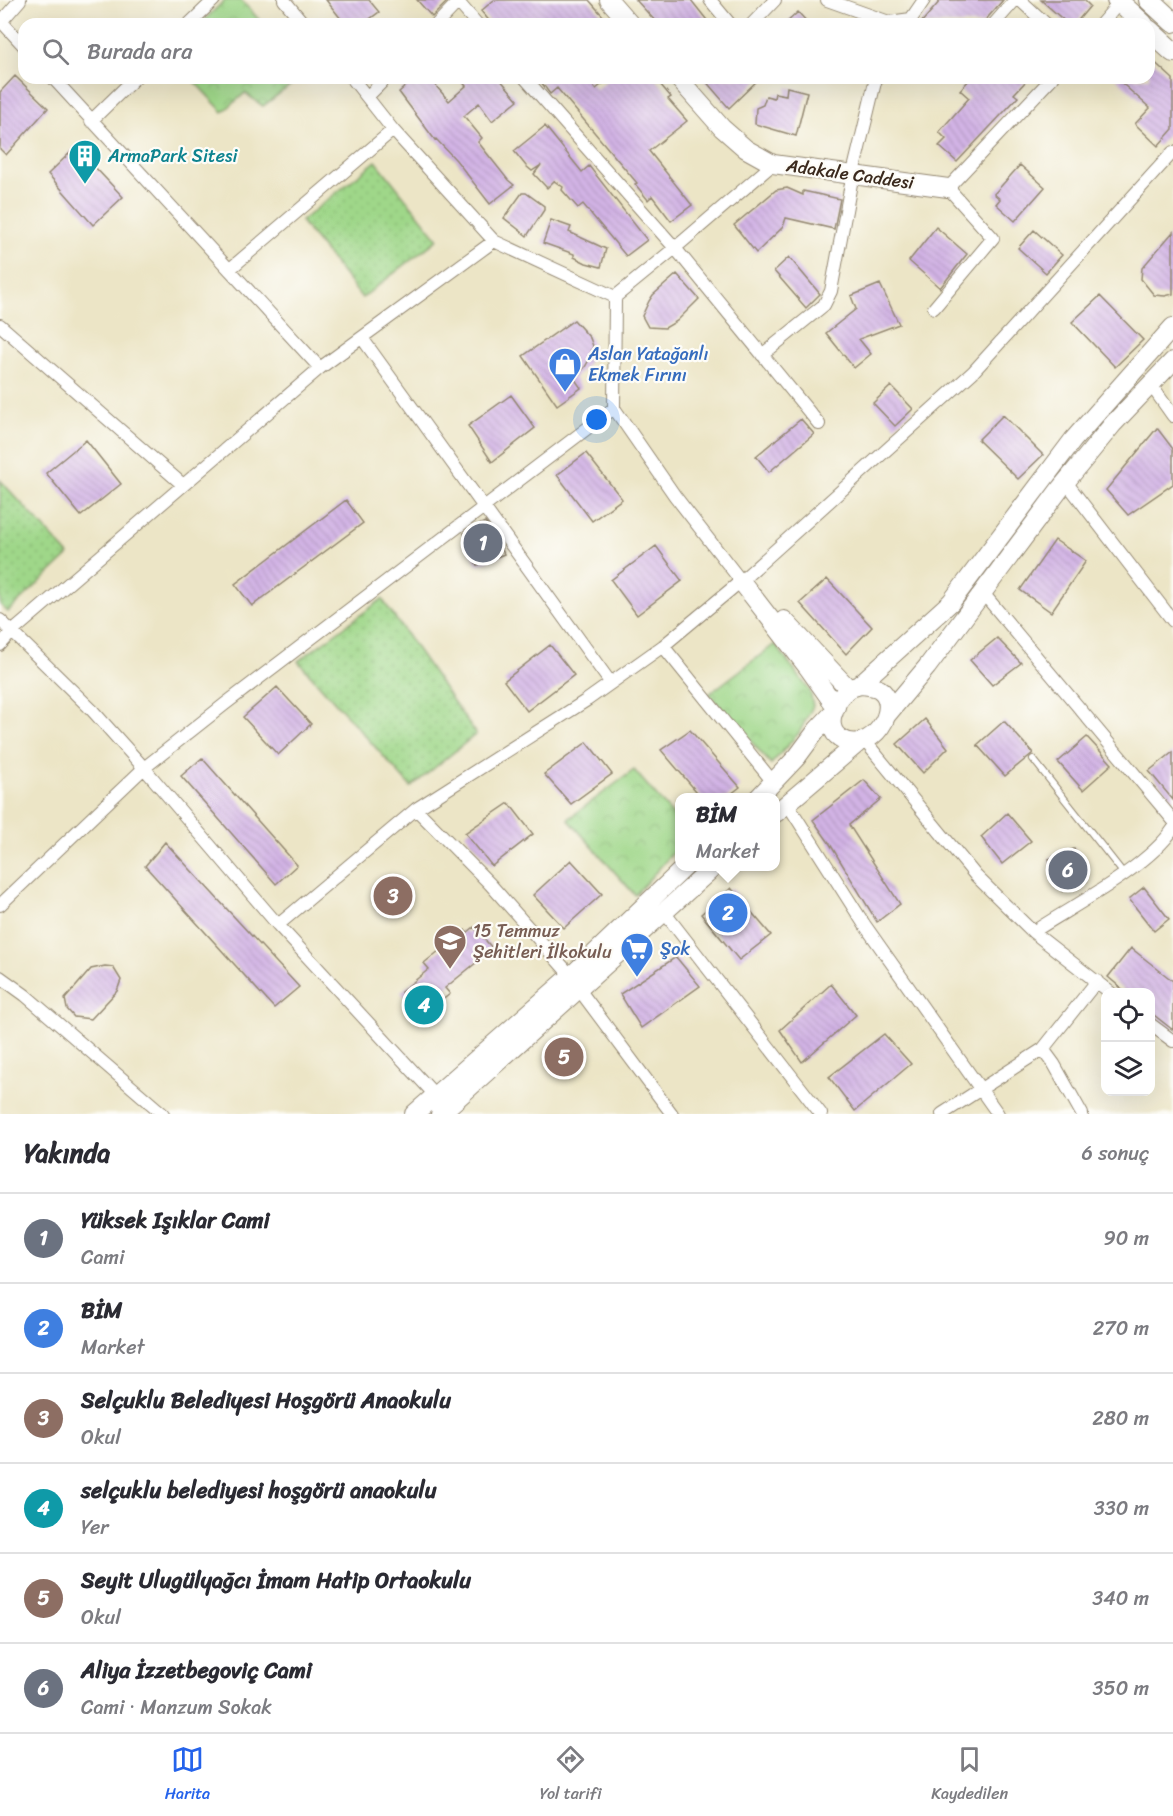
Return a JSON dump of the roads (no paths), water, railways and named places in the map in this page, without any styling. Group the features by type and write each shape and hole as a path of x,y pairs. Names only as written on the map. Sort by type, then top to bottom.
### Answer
{"main road":[{"path":"1149,0 1173,22"},
{"path":"1119,1 1137,18"},
{"path":"1155,36 1173,52"}],"street":[{"path":"18,40 1,22 20,0"},
{"path":"195,18 214,0"},
{"path":"284,0 299,18"},
{"path":"609,0 625,18"},
{"path":"710,0 725,18"},
{"path":"758,18 775,0"},
{"path":"827,0 876,18"},
{"path":"912,18 924,0"},
{"path":"1000,18 1017,0 1039,18"},
{"path":"443,18 459,1 472,18"},
{"path":"1106,18 1119,1"},
{"path":"58,84 320,368"},
{"path":"91,121 129,84"},
{"path":"357,84 393,130 494,241 615,297"},
{"path":"368,96 380,84"},
{"path":"530,84 675,248 819,424"},
{"name":"Adakale Caddesi","path":"683,84 722,128 746,149 773,164 853,173 948,188"},
{"path":"762,355 824,305 831,291 853,173 875,84"},
{"path":"934,308 993,238 948,188 1046,84"},
{"path":"230,269 393,130"},
{"path":"278,925 416,809 587,700 663,646 741,581 973,372 1173,152"},
{"path":"615,297 773,164"},
{"path":"0,645 182,484 320,368 494,241"},
{"path":"615,297 614,408 675,496 809,669 835,710"},
{"path":"0,325 182,484"},
{"path":"1105,988 1034,932 976,876 861,742 840,738 834,732 831,723 839,699 951,602 1073,440 1173,327"},
{"path":"362,338 610,682"},
{"path":"998,1114 782,808 878,730 886,716 927,667 1066,482 1113,424 1173,361"},
{"path":"1151,385 1173,416"},
{"path":"0,905 144,768 614,408"},
{"path":"1066,482 1173,621"},
{"path":"741,581 772,607 854,687 873,686 881,690 886,699 886,716"},
{"path":"983,593 1173,820"},
{"path":"0,620 92,710 278,925 435,1095"},
{"path":"663,646 773,782"},
{"path":"763,793 797,757 835,710"},
{"path":"416,809 490,884 574,982 672,1114"},
{"path":"1034,932 1124,874 1166,840 1173,829"},
{"path":"440,1114 682,871"},
{"path":"414,1114 574,982 664,912 710,871"},
{"path":"664,912 821,1114"},
{"path":"0,977 25,995 163,1114"},
{"path":"942,1114 1043,1049 1097,981"},
{"path":"1155,1028 1173,1041"},
{"path":"1043,1049 1082,1114"}],"lane":[{"path":"1033,759 1124,874"}],"place":[{"name":"ArmaPark Sitesi","path":"85,185"},
{"name":"Aslan Yatağanlı Ekmek Fırını","path":"565,393"},
{"name":"Yüksek Işıklar Cami","path":"483,543"},
{"name":"Aliya İzzetbegoviç Cami","path":"1068,870"},
{"name":"Selçuklu Belediyesi Hoşgörü Anaokulu","path":"393,896"},
{"name":"BİM","path":"728,913"},
{"name":"15 Temmuz Şehitleri İlkokulu","path":"450,970"},
{"name":"Şok","path":"637,978"},
{"name":"selçuklu belediyesi hoşgörü anaokulu","path":"424,1005"},
{"name":"Seyit Ulugülyağcı İmam Hatip Ortaokulu","path":"564,1057"}]}
